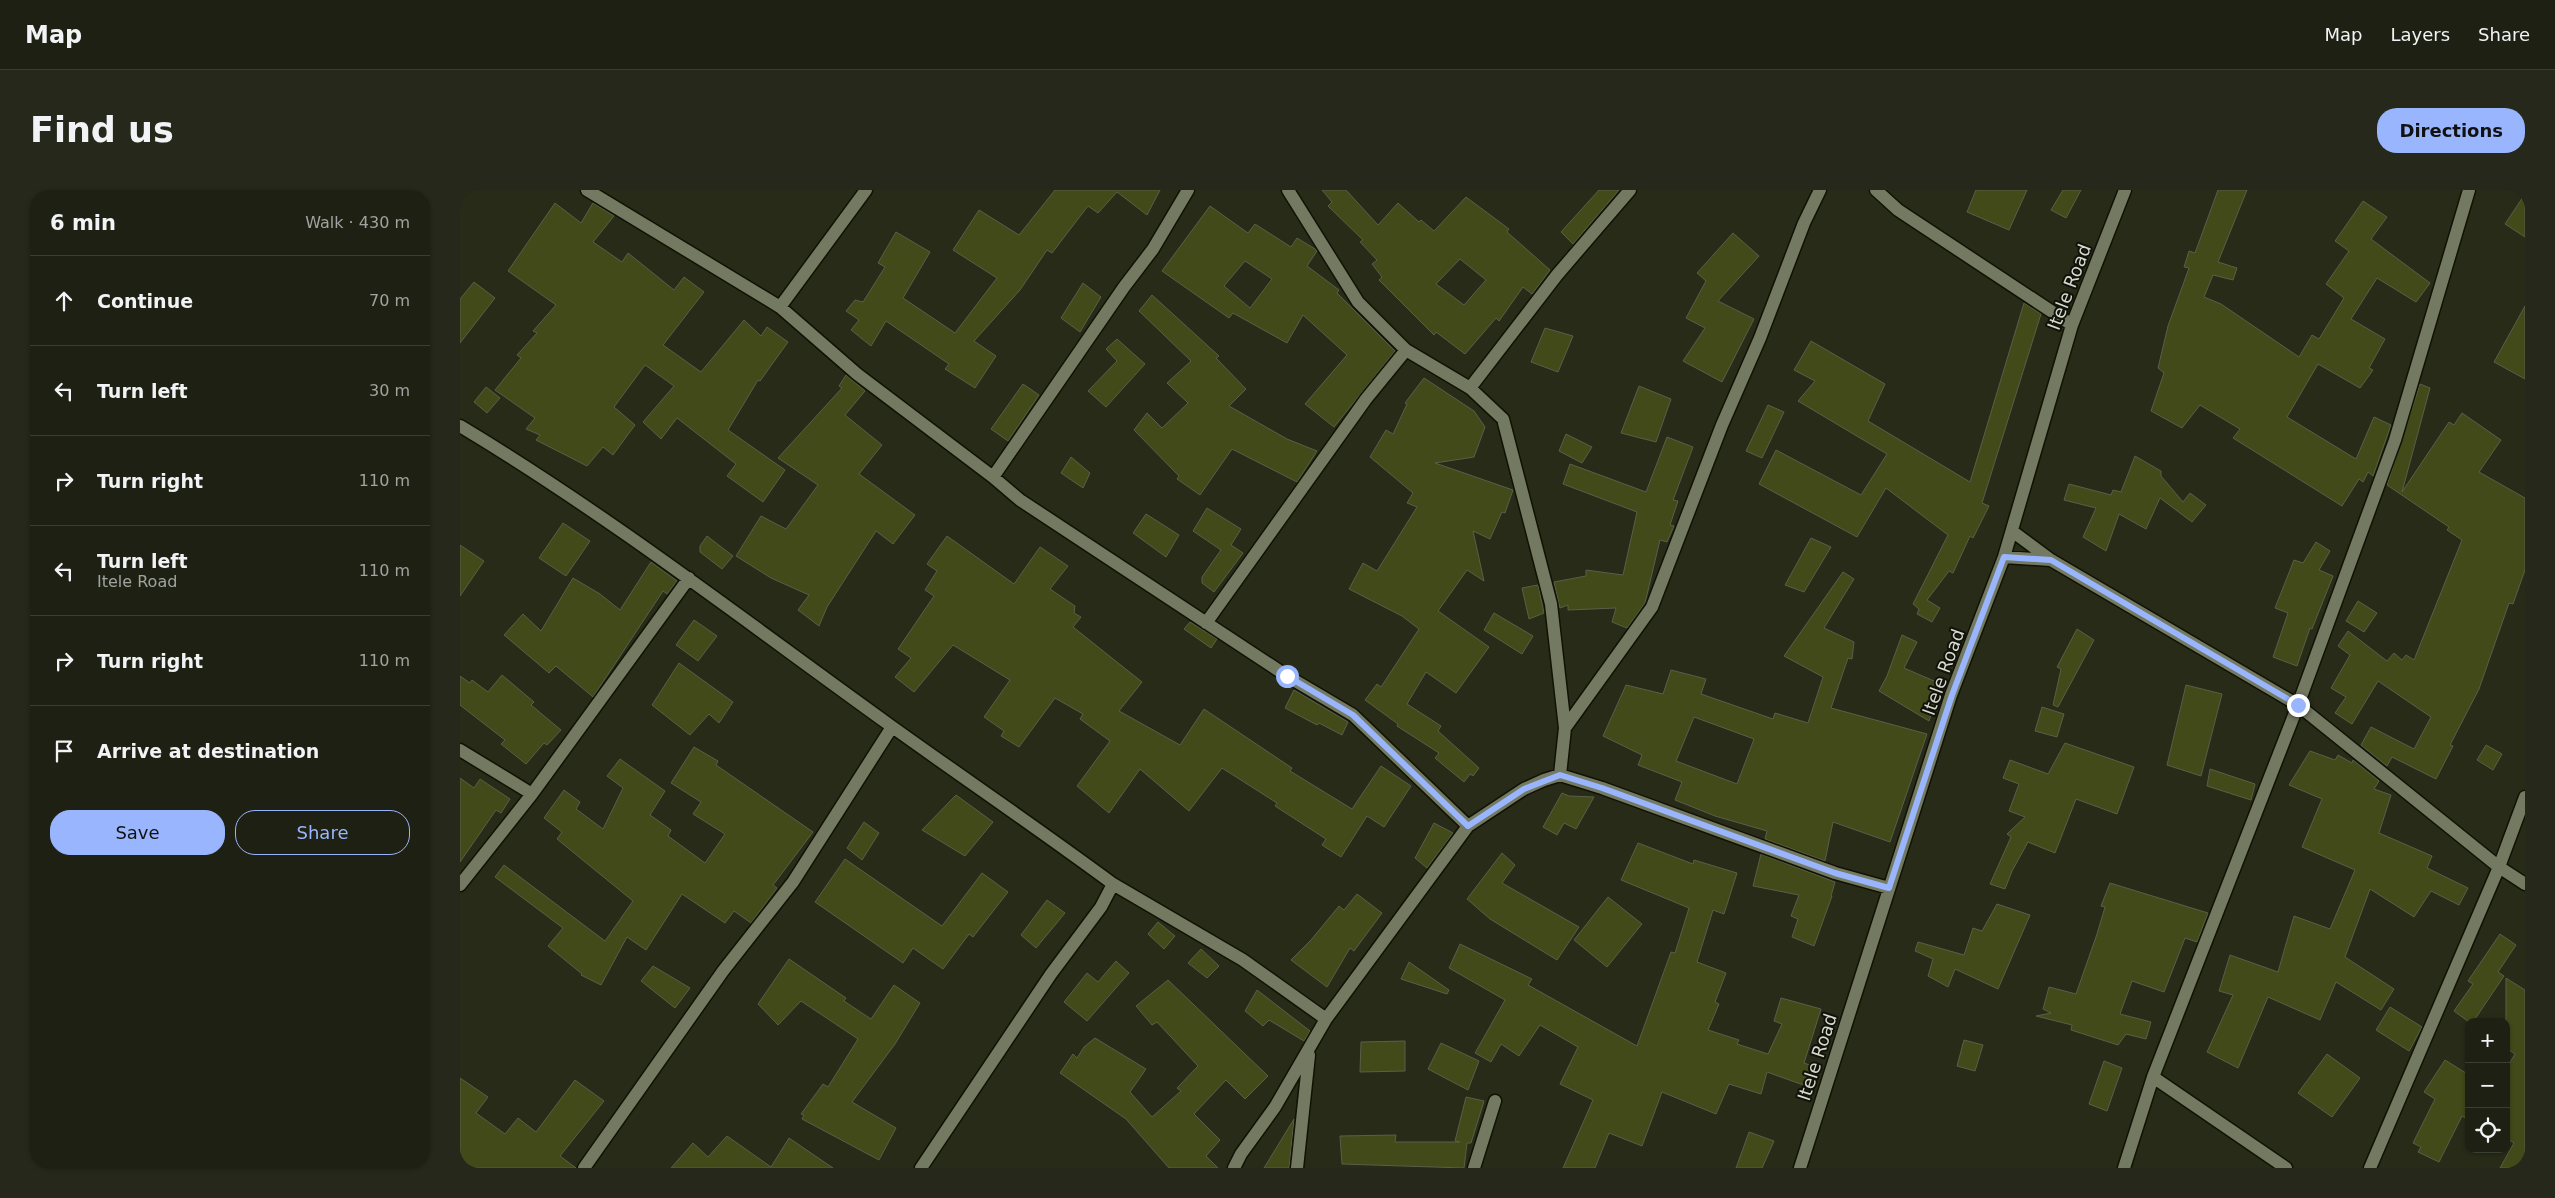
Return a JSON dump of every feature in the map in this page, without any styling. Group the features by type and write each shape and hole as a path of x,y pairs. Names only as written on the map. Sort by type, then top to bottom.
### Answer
{"street":[{"path":"587,190 780,308 857,374 993,477 1028,506 1287,676 1353,715 1468,826"},
{"path":"780,308 866,190"},
{"path":"993,477 1124,287 1153,249 1188,190"},
{"path":"1288,190 1358,302 1406,350 1470,388 1504,419 1551,604 1565,728 1560,775"},
{"path":"1470,388 1557,275 1630,190"},
{"path":"1565,728 1652,607 1722,425 1760,338 1804,222 1820,190"},
{"path":"1876,190 1898,210 2072,325"},
{"name":"Itele Road","path":"1800,1168 1952,695 2004,557 2072,325 2125,190"},
{"path":"2124,1168 2153,1077 2298,705 2395,440 2469,190"},
{"path":"1206,623 1366,399 1406,350"},
{"path":"460,426 689,578 892,727 993,796 1114,884 1243,960 1326,1019"},
{"path":"2012,531 2051,560 2298,705 2499,867 2525,884"},
{"path":"2004,557 2051,560"},
{"path":"460,885 532,794 689,578"},
{"path":"584,1168 723,972 793,882 892,727"},
{"path":"460,750 532,794"},
{"path":"1234,1168 1241,1154 1275,1107 1310,1050 1326,1019 1468,826 1524,789 1560,775 1602,788 1835,873 1889,888"},
{"path":"2370,1168 2499,867 2525,798"},
{"path":"921,1168 1051,974 1101,907 1114,884"},
{"path":"1297,1168 1310,1050"},
{"path":"2153,1077 2286,1168"},
{"path":"1474,1168 1495,1101"}],"building":[{"path":"1055,190 1160,190 1147,215 1117,192 1098,213 1088,206 1052,253 1047,250 1020,290 974,341 996,356 975,388 945,369 949,364 886,321 871,346 851,330 859,320 846,311 855,300 863,302 885,267 878,263 896,232 930,252 903,298 955,333 997,278 953,250 979,210 1019,235"},
{"path":"1322,190 1346,190 1378,225 1398,203 1419,222 1421,220 1434,231 1466,197 1509,229 1507,232 1550,270 1532,294 1523,287 1499,321 1496,318 1465,354 1436,332 1434,335 1379,280 1382,277 1372,264 1377,260 1360,242 1363,240 1328,206 1332,202","holes":["1460,259 1486,280 1464,305 1436,284"]},
{"path":"1599,190 1619,190 1573,244 1561,232"},
{"path":"1976,190 2027,190 2009,230 1967,212"},
{"path":"2063,190 2081,190 2066,218 2051,210"},
{"path":"2218,190 2247,190 2218,262 2237,268 2233,280 2213,275 2204,297 2221,304 2299,357 2312,335 2319,339 2344,298 2326,284 2349,251 2335,241 2363,201 2387,217 2371,239 2430,283 2416,302 2377,278 2351,319 2385,339 2369,368 2373,370 2360,388 2318,364 2287,417 2356,459 2374,417 2391,425 2373,476 2368,472 2363,482 2359,479 2342,506 2233,438 2240,429 2200,405 2182,428 2151,411 2164,373 2158,368 2168,326 2189,268 2184,267 2189,251 2195,253"},
{"path":"2525,194 2525,237 2505,224"},
{"path":"555,203 581,223 593,203 614,216 593,242 622,262 628,253 674,290 684,277 704,292 663,345 701,372 744,320 761,336 767,327 788,342 760,381 758,380 728,430 785,470 763,502 727,476 736,464 677,418 661,439 643,422 674,386 645,365 614,407 635,425 613,455 603,447 587,466 536,440 540,435 526,429 535,418 495,390 521,358 517,355 537,333 533,331 556,305 508,271"},
{"path":"1210,206 1248,233 1255,224 1291,247 1297,238 1315,249 1317,251 1307,266 1339,290 1337,293 1395,351 1334,427 1305,404 1347,355 1303,315 1287,343 1233,313 1229,318 1162,271","holes":["1245,261 1272,279 1250,308 1224,286"]},
{"path":"1733,233 1759,256 1718,301 1754,319 1722,382 1683,361 1705,328 1686,318 1706,281 1697,273"},
{"path":"474,282 495,298 460,343 460,299"},
{"path":"1083,283 1101,297 1080,332 1061,318"},
{"path":"1152,295 1219,356 1216,358 1246,389 1229,406 1287,439 1317,451 1297,482 1232,449 1200,495 1177,479 1179,476 1134,430 1147,413 1162,428 1188,403 1167,383 1191,361 1139,311"},
{"path":"2024,303 2041,314 1982,503 1989,506 1973,538 1970,536 1953,573 1949,571 1927,600 1940,608 1932,622 1917,614 1919,609 1913,604 1948,535 1886,488 1857,537 1759,484 1776,450 1861,495 1887,454 1798,401 1815,381 1794,370 1811,341 1885,384 1868,421 1970,482"},
{"path":"2525,306 2525,379 2494,362"},
{"path":"1545,328 1573,336 1558,372 1531,362"},
{"path":"1117,339 1145,364 1106,407 1088,391 1117,361 1106,349"},
{"path":"846,375 865,391 845,415 882,445 859,474 915,515 893,544 876,531 827,607 819,626 798,610 809,595 771,578 736,556 761,516 786,529 818,485 778,458 842,388 839,386"},
{"path":"1424,378 1474,411 1485,427 1474,457 1435,463 1513,490 1505,513 1502,512 1490,539 1473,531 1484,581 1467,570 1438,611 1489,647 1456,693 1426,672 1407,704 1441,726 1438,731 1479,768 1473,776 1470,774 1464,782 1435,758 1439,753 1397,726 1398,724 1365,700 1377,684 1381,687 1419,629 1402,616 1349,589 1363,563 1377,571 1417,507 1407,503 1413,493 1370,457 1386,430 1393,434 1407,404 1405,403"},
{"path":"1023,384 1039,395 1008,441 991,429"},
{"path":"2420,384 2430,388 2402,492 2449,422 2454,425 2462,413 2501,440 2479,472 2525,498 2525,570 2513,604 2509,603 2479,689 2450,745 2453,746 2436,779 2392,757 2387,766 2361,745 2371,727 2414,749 2431,717 2378,681 2352,724 2335,713 2346,697 2331,688 2350,655 2338,646 2348,631 2387,661 2394,653 2402,660 2406,655 2414,660 2462,540 2447,530 2449,527 2387,485"},
{"path":"1639,386 1671,399 1656,442 1621,433"},
{"path":"486,387 500,398 487,413 474,402"},
{"path":"1768,405 1784,412 1762,458 1746,451"},
{"path":"1566,434 1592,447 1582,463 1559,451"},
{"path":"1667,437 1693,447 1673,500 1678,501 1670,525 1674,526 1667,542 1660,540 1645,603 1627,628 1612,622 1616,608 1568,610 1568,605 1560,608 1554,582 1586,576 1586,570 1623,575 1637,512 1563,484 1570,464 1646,492"},
{"path":"2135,456 2161,471 2161,476 2183,502 2190,493 2206,505 2192,522 2160,498 2146,529 2119,514 2106,551 2083,537 2096,508 2064,500 2069,484 2111,495 2113,490 2121,492"},
{"path":"1071,457 1090,473 1083,488 1061,473"},
{"path":"1207,508 1241,529 1231,545 1243,553 1214,592 1202,583 1202,577 1221,550 1193,531"},
{"path":"1146,514 1179,535 1166,557 1133,533"},
{"path":"563,523 590,541 566,576 539,558"},
{"path":"707,536 733,556 722,569 700,552 700,546"},
{"path":"947,536 1014,584 1040,547 1068,566 1050,589 1075,606 1074,613 1081,617 1073,627 1142,682 1119,711 1180,745 1204,709 1292,768 1290,771 1352,809 1381,766 1411,786 1384,827 1367,816 1341,857 1322,845 1326,839 1275,806 1277,803 1222,768 1189,811 1140,769 1109,813 1077,786 1110,741 1080,719 1083,714 1055,698 1019,747 1001,736 1004,731 984,717 1010,680 953,645 914,692 895,677 911,658 898,649 934,596 925,590 937,571 927,564"},
{"path":"1811,538 1831,547 1804,592 1785,585"},
{"path":"2316,542 2330,551 2319,570 2333,576 2312,629 2310,628 2297,666 2273,657 2288,613 2275,608 2294,560 2303,563"},
{"path":"460,545 484,561 460,596"},
{"path":"651,562 677,581 667,594 663,591 593,697 556,666 549,673 504,635 523,614 541,631 573,578 600,594 620,610"},
{"path":"1843,572 1854,579 1824,628 1854,642 1852,659 1848,658 1831,708 1927,734 1890,842 1833,822 1825,861 1765,839 1767,831 1715,816 1675,800 1682,782 1638,765 1642,755 1603,736 1626,685 1663,694 1671,670 1706,679 1701,694 1773,719 1775,713 1808,723 1823,677 1784,656","holes":["1694,717 1754,739 1737,784 1676,761"]},
{"path":"1538,585 1544,613 1529,619 1522,588"},
{"path":"2358,601 2377,613 2364,632 2346,621"},
{"path":"1494,613 1533,636 1522,654 1484,630"},
{"path":"694,620 717,636 698,661 676,645"},
{"path":"1190,622 1217,639 1211,648 1184,629"},
{"path":"2077,629 2094,640 2058,707 2053,705 2061,669 2057,667"},
{"path":"1902,635 1917,642 1904,668 1941,684 1929,721 1879,691 1887,676"},
{"path":"679,663 733,702 719,723 709,714 690,735 652,705"},
{"path":"502,675 534,702 531,705 561,730 547,745 544,743 526,764 501,744 505,740 460,705 460,676 470,683 472,680 488,692"},
{"path":"2186,685 2222,694 2201,776 2167,765"},
{"path":"1294,690 1348,722 1342,735 1319,723 1317,725 1285,708"},
{"path":"2042,707 2064,714 2057,737 2035,731"},
{"path":"2065,743 2134,767 2117,814 2076,799 2055,853 2028,842 2012,871 2005,889 1990,884 2011,837 2007,834 2025,817 2009,811 2019,784 2003,778 2010,760 2048,774"},
{"path":"2486,745 2502,754 2493,770 2477,760"},
{"path":"694,747 718,761 716,765 813,832 773,885 777,888 751,923 734,911 725,923 682,894 646,950 627,937 601,985 581,975 548,946 563,928 495,877 504,865 605,941 633,901 557,839 562,832 544,818 564,790 580,802 576,809 603,829 623,788 607,776 620,759 665,791 650,815 671,830 668,836 705,863 725,834 693,814 701,802 671,783"},
{"path":"2310,751 2335,760 2338,755 2352,763 2353,760 2379,781 2374,789 2391,795 2379,833 2432,856 2427,868 2468,888 2459,905 2431,891 2414,917 2370,889 2345,957 2394,989 2381,1010 2336,982 2320,1020 2268,997 2238,1068 2207,1052 2233,995 2219,991 2230,955 2278,972 2294,916 2330,929 2355,870 2302,847 2322,799 2289,785"},
{"path":"2210,769 2255,784 2251,800 2207,786"},
{"path":"460,778 474,788 480,779 510,799 501,813 496,810 460,862"},
{"path":"1562,793 1569,796 1594,797 1576,829 1564,823 1557,835 1543,827"},
{"path":"956,795 993,822 965,856 922,830"},
{"path":"864,822 879,833 862,860 847,848"},
{"path":"1434,823 1453,833 1427,868 1415,858"},
{"path":"1638,843 1693,864 1694,860 1737,873 1724,914 1713,910 1697,962 1726,973 1715,1002 1719,1004 1708,1030 1739,1040 1737,1044 1768,1054 1782,1024 1774,1021 1781,998 1821,1009 1804,1063 1815,1067 1809,1087 1767,1072 1761,1094 1729,1084 1716,1114 1662,1092 1642,1146 1609,1133 1595,1168 1563,1168 1593,1100 1560,1084 1578,1047 1540,1025 1519,1056 1501,1044 1491,1062 1475,1053 1505,1000 1449,968 1460,944 1532,979 1528,985 1637,1046 1671,952 1675,953 1689,908 1621,880"},
{"path":"1502,853 1515,865 1502,883 1579,927 1557,960 1490,919 1467,899"},
{"path":"1761,854 1835,882 1832,896 1814,946 1792,937 1798,919 1791,916 1799,895 1753,886"},
{"path":"845,859 942,926 982,873 1008,892 973,937 969,934 943,969 913,948 903,963 815,902"},
{"path":"2110,883 2208,913 2197,942 2185,938 2164,992 2132,981 2120,1014 2151,1022 2146,1039 2126,1034 2118,1045 2071,1030 2072,1025 2036,1016 2051,1013 2043,1009 2049,987 2076,994 2097,934 2105,907 2101,906"},
{"path":"1357,894 1382,913 1354,951 1350,948 1327,987 1291,960 1311,940 1339,906 1344,910"},
{"path":"1608,897 1642,924 1607,967 1574,940"},
{"path":"1047,900 1065,913 1036,948 1021,935"},
{"path":"1997,904 2030,915 1998,989 1955,969 1948,987 1928,976 1933,959 1915,951 1918,942 1964,955 1973,928 1982,931"},
{"path":"1158,922 1175,936 1164,949 1148,934"},
{"path":"2500,934 2516,945 2498,972 2504,976 2476,1018 2465,1019 2454,1011 2473,984 2468,981"},
{"path":"1201,949 1219,966 1207,978 1188,963"},
{"path":"789,959 846,998 844,1001 871,1019 894,985 920,1003 895,1044 852,1102 896,1128 879,1160 802,1119 804,1115 801,1114 823,1084 828,1087 858,1039 801,1001 778,1025 758,1004"},
{"path":"1116,961 1129,973 1087,1021 1064,1002 1087,973 1098,982"},
{"path":"1409,962 1449,990 1447,994 1401,979"},
{"path":"653,966 690,988 675,1008 641,981"},
{"path":"2506,978 2525,990 2525,1168 2500,1168 2514,1143 2510,1140 2510,1062 2515,1054 2510,1051 2510,1018 2506,1018"},
{"path":"1168,980 1268,1076 1245,1099 1226,1080 1194,1114 1220,1140 1206,1156 1218,1168 1169,1168 1126,1119 1060,1073 1073,1054 1077,1058 1084,1047 1095,1038 1146,1069 1130,1092 1152,1117 1181,1091 1177,1088 1198,1066 1157,1022 1152,1025 1136,1006"},
{"path":"1257,990 1310,1031 1304,1041 1269,1020 1263,1026 1245,1011"},
{"path":"2390,1007 2422,1027 2409,1051 2376,1030"},
{"path":"1964,1040 1983,1045 1975,1071 1957,1066"},
{"path":"1405,1041 1405,1071 1360,1072 1361,1042"},
{"path":"1441,1043 1479,1061 1468,1090 1428,1069"},
{"path":"2327,1054 2360,1078 2332,1117 2298,1093"},
{"path":"2445,1060 2465,1072 2465,1118 2462,1116 2439,1162 2418,1152 2421,1147 2413,1143 2435,1099 2424,1092"},
{"path":"2104,1061 2122,1068 2107,1111 2089,1104"},
{"path":"460,1078 488,1097 476,1113 505,1134 518,1118 536,1132 575,1080 604,1101 560,1156 576,1168 460,1168"},
{"path":"1466,1097 1484,1101 1471,1143 1467,1143 1464,1168 1342,1164 1340,1136 1396,1135 1395,1142 1460,1142 1455,1141"},
{"path":"1294,1119 1289,1168 1264,1168"},
{"path":"1749,1132 1774,1141 1762,1168 1736,1168"},
{"path":"727,1136 771,1167 789,1138 833,1168 671,1168 693,1143 708,1157"}],"route":[{"path":"1287,676 1353,715 1427,784 1468,826 1524,789 1560,775 1602,788 1835,873 1889,888 1952,695 2004,557 2051,560 2298,705"}]}
